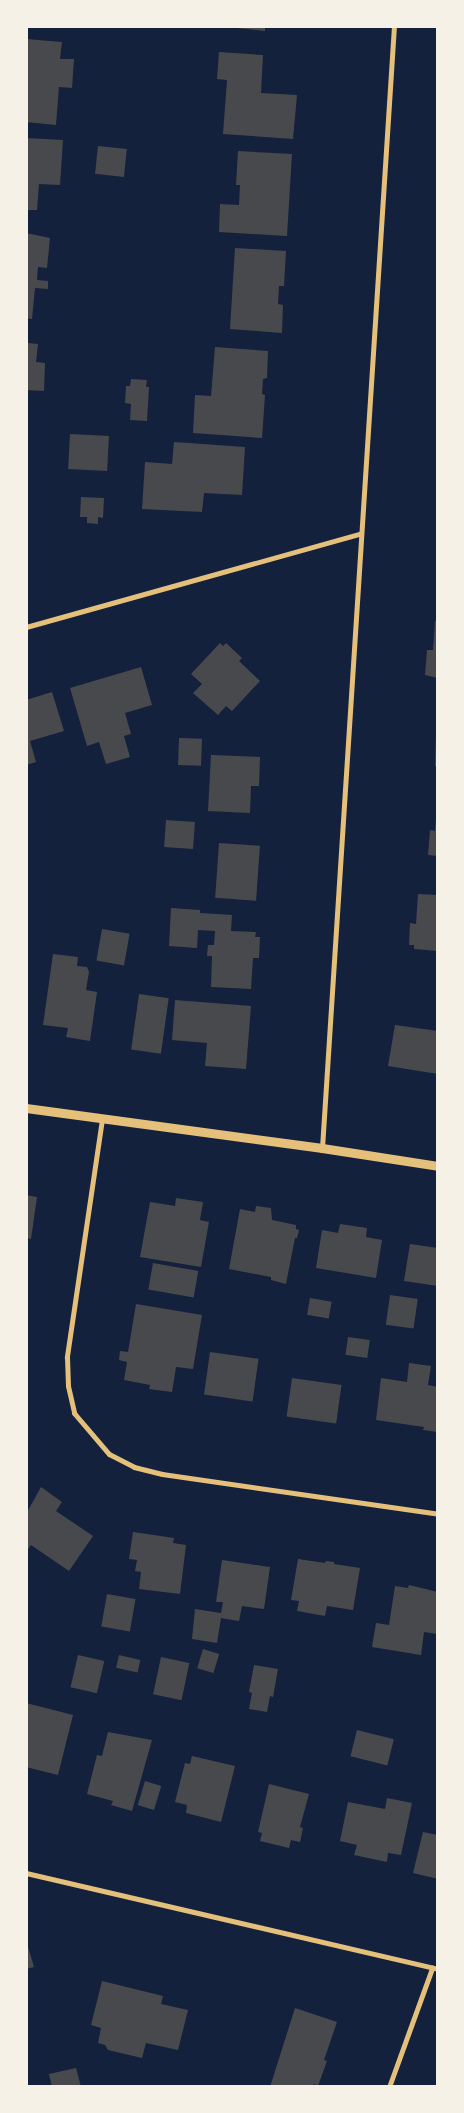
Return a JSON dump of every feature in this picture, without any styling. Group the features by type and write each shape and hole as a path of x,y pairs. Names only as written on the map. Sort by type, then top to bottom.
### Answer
{"street":[{"path":"322,1148 394,26"},
{"path":"26,626 360,534"},
{"path":"26,1108 322,1148 438,1166"},
{"path":"102,1119 67,1357 68,1386 74,1413 109,1454 134,1467 162,1474 438,1514"},
{"path":"26,1873 435,1969 389,2087"}],"building":[{"path":"218,26 265,26 265,31"},
{"path":"26,39 62,42 60,59 74,59 72,88 59,87 56,125 26,122"},
{"path":"219,52 263,55 261,93 297,95 293,139 223,134 227,80 217,79"},
{"path":"26,138 63,140 60,185 39,184 37,210 26,210"},
{"path":"98,146 127,149 124,177 95,174"},
{"path":"238,151 292,154 287,236 219,232 220,204 239,205 240,185 236,185"},
{"path":"26,233 50,238 47,268 38,267 37,280 48,281 48,289 35,288 32,319 26,318"},
{"path":"235,248 286,251 284,286 279,286 278,304 283,305 282,333 230,329"},
{"path":"28,343 38,344 36,362 45,363 44,391 26,390"},
{"path":"215,347 268,351 267,378 263,379 262,394 265,395 262,438 193,433 195,395 211,396"},
{"path":"131,379 147,380 146,387 149,387 147,421 130,420 131,404 125,403 126,386 130,386"},
{"path":"70,434 109,436 107,471 68,469"},
{"path":"174,442 245,447 242,495 204,493 202,512 142,509 145,462 172,464"},
{"path":"81,497 104,498 103,518 98,517 98,524 87,523 87,517 80,517"},
{"path":"435,621 438,621 438,678 425,675 427,650 433,650"},
{"path":"220,643 223,646 226,643 242,658 239,661 260,681 232,711 226,706 218,715 193,693 202,684 191,674"},
{"path":"141,667 152,705 125,713 131,734 124,736 130,757 106,764 99,742 87,746 70,688"},
{"path":"52,692 64,731 30,741 36,762 26,765 26,700"},
{"path":"436,734 438,734 438,766 435,766"},
{"path":"179,738 202,739 201,766 178,765"},
{"path":"211,755 260,757 259,786 251,786 250,813 208,811"},
{"path":"436,819 438,856 428,855 430,830 435,831"},
{"path":"166,820 195,822 193,849 164,847"},
{"path":"219,843 260,846 256,901 215,898"},
{"path":"418,894 438,895 438,951 414,949 414,945 409,945 410,923 416,924"},
{"path":"171,908 200,910 200,913 232,915 231,931 256,932 255,937 260,937 259,958 253,958 251,989 211,987 212,956 207,956 208,945 214,945 215,931 198,930 197,948 169,946"},
{"path":"102,929 130,934 124,965 96,961"},
{"path":"53,954 78,957 77,966 87,967 89,972 86,990 97,992 90,1041 66,1037 68,1028 43,1025"},
{"path":"139,994 169,998 161,1054 131,1049"},
{"path":"175,1000 251,1006 246,1069 205,1066 207,1043 172,1040"},
{"path":"395,1025 438,1031 438,1074 388,1066"},
{"path":"26,1195 37,1197 31,1239 26,1238"},
{"path":"176,1198 203,1202 200,1220 209,1222 201,1267 140,1257 150,1202 175,1206"},
{"path":"256,1206 271,1208 272,1220 296,1225 296,1229 299,1230 297,1238 295,1238 286,1284 271,1280 271,1277 229,1269 240,1209 255,1212"},
{"path":"340,1224 367,1228 366,1237 382,1240 376,1278 316,1268 322,1230 338,1233"},
{"path":"410,1244 438,1248 438,1286 404,1281"},
{"path":"153,1263 198,1271 194,1298 148,1290"},
{"path":"390,1295 418,1299 414,1329 386,1325"},
{"path":"310,1298 332,1302 329,1319 307,1315"},
{"path":"136,1304 202,1315 193,1369 176,1367 172,1392 149,1389 150,1385 124,1380 127,1362 119,1360 120,1351 128,1352"},
{"path":"348,1337 370,1340 367,1358 345,1355"},
{"path":"210,1352 259,1359 253,1401 204,1395"},
{"path":"409,1363 431,1366 428,1385 438,1387 438,1432 423,1430 424,1427 376,1420 381,1378 407,1382"},
{"path":"292,1378 342,1385 336,1424 287,1417"},
{"path":"41,1487 62,1502 56,1511 93,1536 69,1571 31,1545 26,1552 26,1514"},
{"path":"133,1532 174,1538 173,1543 186,1545 180,1594 139,1589 141,1572 135,1571 137,1560 129,1559"},
{"path":"298,1559 325,1563 326,1561 334,1562 334,1564 360,1568 353,1610 327,1606 325,1616 297,1611 299,1601 291,1600"},
{"path":"222,1560 270,1567 264,1609 242,1606 239,1621 221,1618 217,1643 192,1639 195,1609 221,1613 223,1602 216,1602"},
{"path":"409,1585 438,1592 438,1634 424,1632 421,1655 372,1647 376,1623 389,1625 395,1586 408,1588"},
{"path":"107,1594 136,1599 130,1632 101,1626"},
{"path":"203,1649 219,1654 213,1673 197,1668"},
{"path":"78,1655 104,1661 97,1693 71,1687"},
{"path":"119,1655 140,1660 138,1673 116,1668"},
{"path":"161,1657 189,1663 181,1700 153,1694"},
{"path":"254,1665 278,1669 273,1697 270,1696 267,1712 249,1709 252,1693 249,1692"},
{"path":"26,1703 73,1715 58,1775 26,1767"},
{"path":"357,1730 394,1739 387,1765 350,1756"},
{"path":"108,1732 152,1740 132,1811 111,1805 113,1801 87,1794 97,1755 102,1756"},
{"path":"192,1756 235,1766 221,1822 186,1813 187,1805 175,1802 185,1763 190,1764"},
{"path":"145,1781 161,1786 154,1810 138,1805"},
{"path":"269,1784 309,1794 300,1827 303,1828 300,1842 291,1840 289,1848 260,1841 262,1833 258,1832"},
{"path":"387,1798 412,1803 401,1855 388,1853 387,1862 354,1855 357,1845 340,1841 348,1802 385,1809"},
{"path":"423,1832 438,1835 438,1879 413,1873"},
{"path":"26,1940 34,1967 26,1969"},
{"path":"102,1981 163,1996 161,2004 188,2010 178,2050 146,2043 142,2058 108,2050 105,2045 98,2043 101,2028 91,2025"},
{"path":"295,2008 337,2022 324,2060 327,2061 318,2086 314,2084 313,2087 270,2087"},
{"path":"76,2068 81,2087 52,2087 49,2074"}]}
